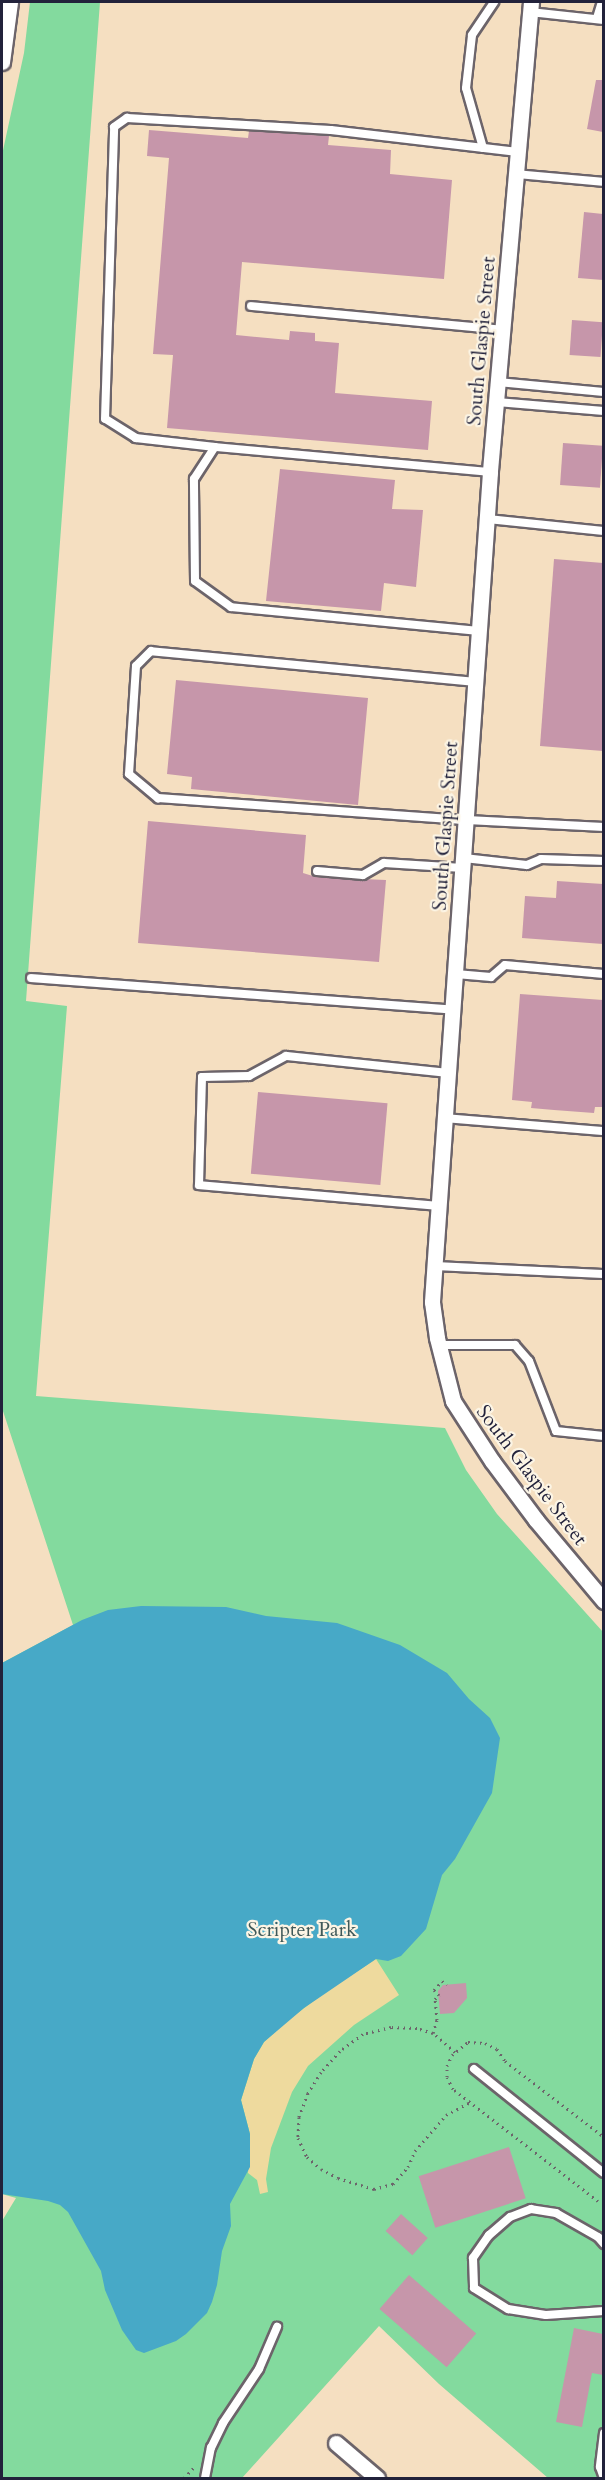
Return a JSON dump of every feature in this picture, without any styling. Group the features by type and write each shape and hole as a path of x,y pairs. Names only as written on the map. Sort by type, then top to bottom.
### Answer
{"street":[{"path":"2,62 10,2"},
{"name":"South Glaspie Street","path":"531,7 490,472 432,1302 439,1345 453,1401 492,1461 536,1520 603,1601"},
{"path":"336,2443 377,2478"}],"lane":[{"path":"483,148 466,88 472,35 494,2"},
{"path":"531,7 600,19 602,2"},
{"path":"490,472 136,438 105,419 114,127 127,118 297,128 518,152"},
{"path":"516,174 603,182"},
{"path":"251,306 503,330"},
{"path":"498,382 603,392"},
{"path":"497,402 603,411"},
{"path":"215,447 194,479 195,581 231,607 479,631"},
{"path":"487,519 603,531"},
{"path":"476,682 151,651 136,666 129,774 158,798 467,820 603,827"},
{"path":"317,871 363,875 384,863 527,865 542,859 603,861"},
{"path":"456,974 491,977 505,965 603,974"},
{"path":"31,978 453,1010"},
{"path":"438,1206 199,1185 202,1077 249,1076 286,1056 449,1073"},
{"path":"445,1118 603,1131"},
{"path":"434,1266 603,1274"},
{"path":"439,1345 514,1346 529,1361 556,1431 603,1436"},
{"path":"474,2069 603,2173"},
{"path":"603,2244 598,2237 556,2213 531,2210 510,2217 489,2235 473,2258 474,2288 508,2309 546,2315 603,2311"},
{"path":"205,2478 211,2448 223,2423 259,2369 277,2327"},
{"path":"603,2433 600,2467 603,2478"}],"path":[{"path":"433,2033 437,2020 435,1999 439,1995 434,1990 442,1981 447,1985"},
{"path":"454,2052 433,2033 417,2028 391,2027 363,2034 340,2051 321,2072 308,2093 299,2117 298,2138 307,2157 338,2178 358,2186 374,2189 393,2184 408,2167 415,2151 446,2115 470,2102"}],"green space":[{"name":"Scripter Park","path":"30,2 100,2 26,1001 67,1006 36,1396 445,1428 466,1470 497,1514 603,1632 603,2478 548,2478 439,2384 379,2326 242,2478 2,2478 2,2221 16,2198 2,2194 2,1663 73,1625 2,1408 2,155 24,53"}],"sand":[{"path":"376,1959 399,1995 354,2025 308,2066 292,2092 271,2148 266,2179 268,2192 260,2194 257,2180 248,2173 250,2134 241,2100 254,2059 264,2042 287,2021 324,1993"}],"water":[{"path":"141,1606 226,1607 266,1616 337,1623 400,1645 447,1673 469,1699 490,1718 500,1738 492,1793 455,1859 442,1875 426,1929 401,1956 388,1961 376,1959 304,2008 264,2042 254,2059 241,2100 250,2134 250,2167 230,2204 231,2226 222,2251 212,2302 207,2313 186,2334 176,2341 144,2353 136,2350 122,2330 105,2290 101,2271 68,2212 60,2205 48,2201 2,2194 2,1663 82,1620 108,1610"}],"building":[{"path":"596,80 603,80 603,132 587,129"},
{"path":"149,130 248,138 249,131 329,136 328,145 391,150 390,174 452,180 444,279 242,262 236,335 289,340 290,331 315,333 315,341 339,343 335,393 432,401 428,450 167,428 173,355 153,354 169,158 147,156"},
{"path":"584,212 603,214 603,280 578,278"},
{"path":"572,320 603,322 600,357 570,355"},
{"path":"563,443 603,446 600,488 560,485"},
{"path":"280,469 395,480 392,509 423,510 416,587 384,583 381,611 266,601"},
{"path":"554,559 603,563 603,751 540,746"},
{"path":"176,680 368,698 358,805 191,789 192,777 167,774"},
{"path":"148,821 306,835 303,873 316,877 386,880 379,962 138,943"},
{"path":"557,881 603,884 603,944 522,938 525,896 556,898"},
{"path":"520,994 603,1000 603,1107 595,1107 594,1113 554,1110 531,1108 532,1102 512,1100"},
{"path":"258,1092 388,1103 380,1185 251,1174"},
{"path":"466,1983 467,1998 454,2013 440,2014 438,1991 443,1985"},
{"path":"509,2147 526,2198 435,2228 419,2176"},
{"path":"401,2214 428,2238 412,2255 386,2231"},
{"path":"409,2275 476,2333 447,2367 379,2309"},
{"path":"574,2328 603,2334 603,2375 592,2373 582,2427 556,2422"}]}
